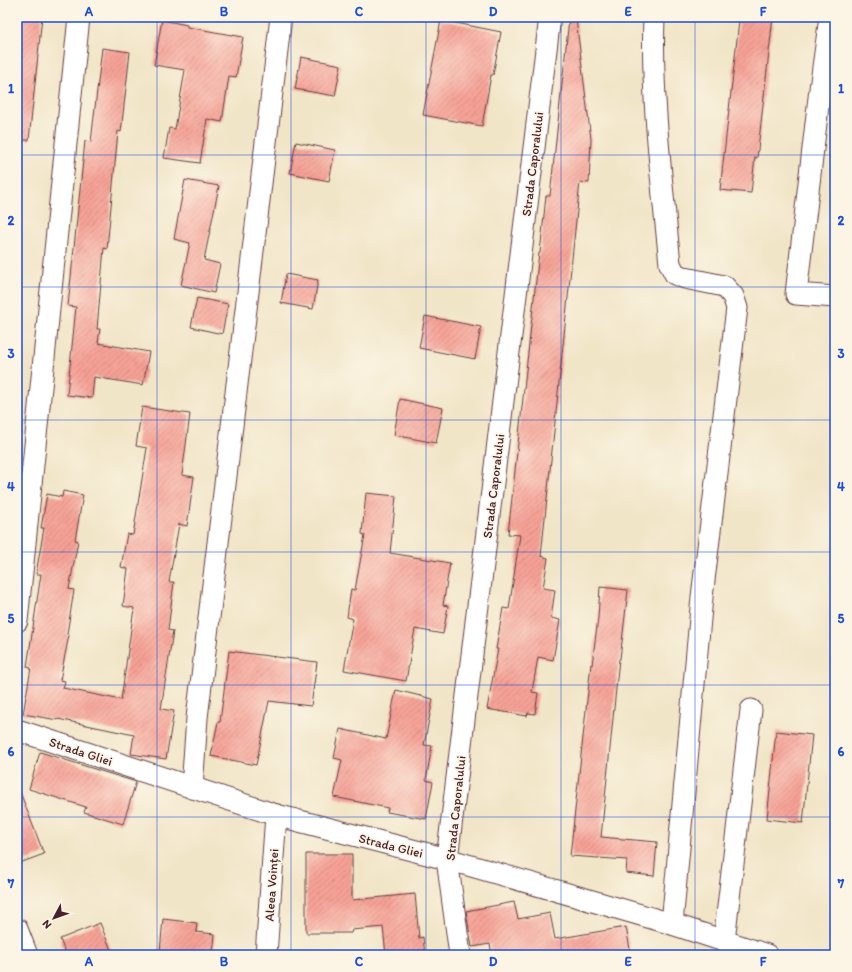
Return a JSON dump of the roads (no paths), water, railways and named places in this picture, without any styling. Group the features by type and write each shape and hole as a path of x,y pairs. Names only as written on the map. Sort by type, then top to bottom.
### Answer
{"street":[{"path":"17,621 80,17"},
{"path":"192,788 197,718 281,17"},
{"name":"Strada Caporalului","path":"460,955 447,859 550,17"},
{"path":"654,17 654,91 670,264 675,274 685,278 724,286 733,296 737,308 702,597 672,924"},
{"path":"830,17 820,88 796,294 835,298"},
{"path":"724,941 751,710"},
{"name":"Strada Gliei","path":"17,730 276,815 447,859 672,924 767,955"},
{"name":"Aleea Voinței","path":"266,955 276,815"},
{"path":"17,929 28,955"}]}
